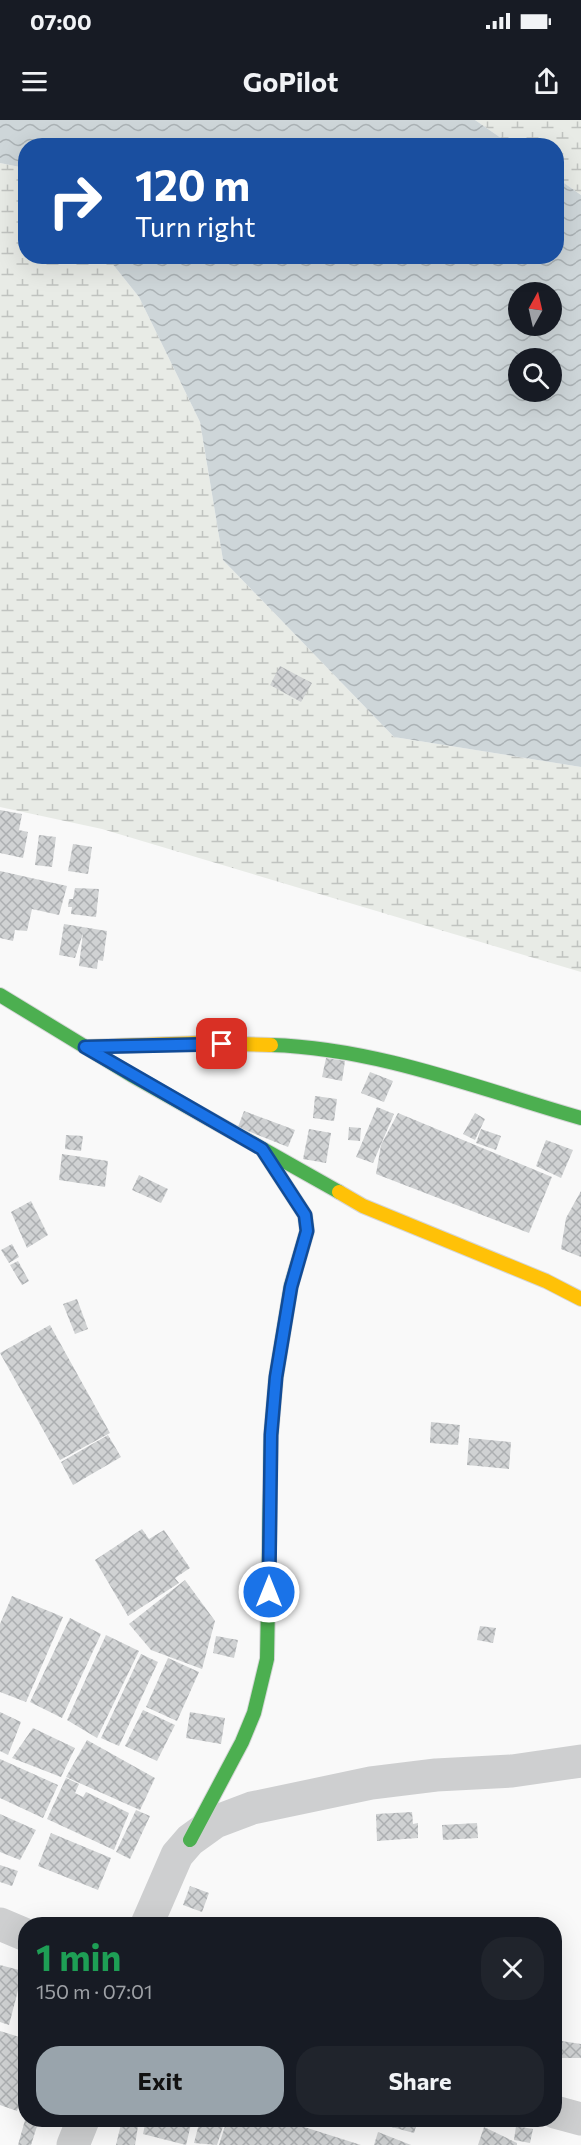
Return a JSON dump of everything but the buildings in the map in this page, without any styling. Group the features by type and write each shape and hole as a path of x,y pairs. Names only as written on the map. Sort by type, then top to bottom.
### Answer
{"street":[{"path":"0,995 85,1047 363,1206 546,1281 581,1299"},
{"path":"85,1047 200,1043 306,1046 364,1055 581,1118"},
{"path":"150,1917 177,1855 190,1840 242,1742 254,1713 267,1659 271,1435 276,1377 291,1287 307,1231 305,1215 262,1149"},
{"path":"190,1840 215,1822 252,1808 307,1795 371,1783 436,1775 512,1771 581,1761"},
{"path":"0,1924 18,1932"},
{"path":"562,2114 581,2119"},
{"path":"73,2145 80,2127"}],"green space":[{"path":"475,120 581,120 581,195 564,183 564,138 501,138"},
{"path":"0,163 18,167 18,264 113,264 139,297 200,422 223,560 394,737 581,767 581,972 102,829 0,807"}],"water":[{"path":"0,120 475,120 501,138 18,138 18,167 0,163"},
{"path":"564,183 581,195 581,767 394,737 223,560 200,422 139,297 113,264 564,264"}],"traffic: fast":[{"path":"0,995 133,1076 339,1192"},
{"path":"271,1045 311,1048 389,1062 581,1118"},
{"path":"190,1840 242,1742 254,1713 267,1659 271,1435 276,1377 291,1286 307,1231 305,1215 262,1149"}],"traffic: slow":[{"path":"85,1047 200,1043 271,1045"},
{"path":"339,1192 363,1206 546,1281 581,1299"}],"route":[{"path":"222,1044 85,1047 262,1149 305,1215 307,1231 291,1287 276,1377 271,1435 269,1592"}]}
